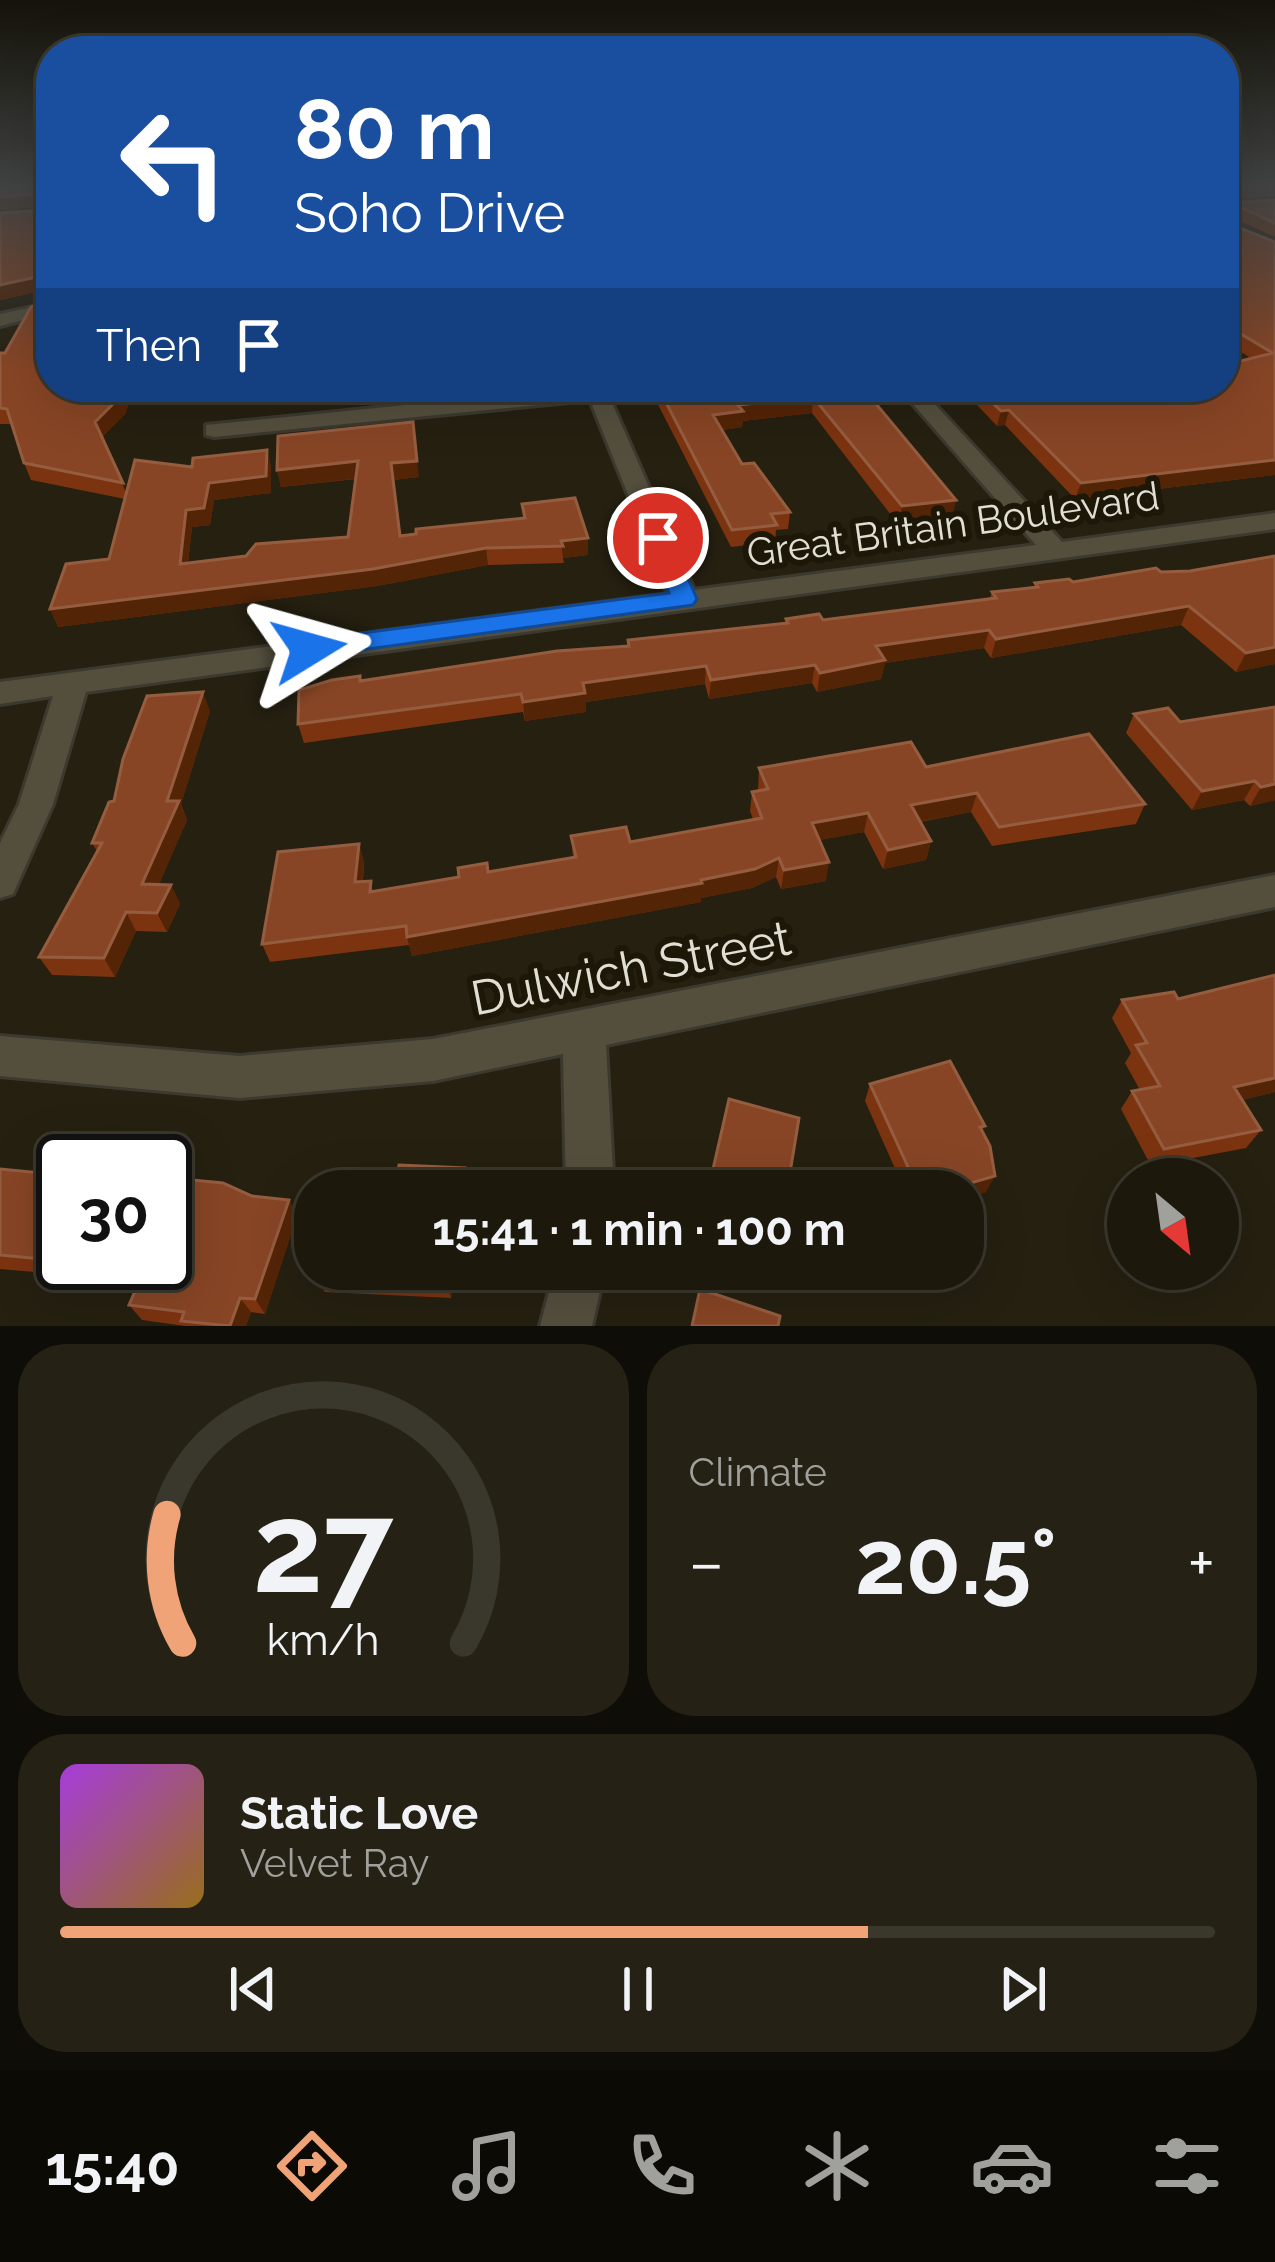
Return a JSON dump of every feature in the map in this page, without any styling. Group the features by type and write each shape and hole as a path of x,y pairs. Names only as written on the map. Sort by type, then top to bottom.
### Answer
{"street":[{"path":"0,320 36,312"},
{"path":"214,430 481,402"},
{"path":"601,402 684,599"},
{"path":"922,402 1055,550"},
{"name":"Great Britain Boulevard","path":"0,693 1275,521"},
{"path":"0,883 36,804 74,680"},
{"name":"Dulwich Street","path":"0,1056 240,1077 433,1060 1275,891"},
{"path":"584,1029 589,1170"},
{"path":"566,1326 575,1290"}],"building":[{"path":"0,245 36,245 36,277 0,285"},
{"path":"1239,245 1275,245 1275,460 1081,483 1009,410 1001,411 992,402 1239,402 1239,361 1273,353 1239,333"},
{"path":"36,306 36,402 115,402 95,422 123,483 24,463 7,409 0,408 0,353 5,353"},
{"path":"666,402 766,402 738,405 743,411 713,415 742,464 754,463 790,512 771,514 777,525 732,530"},
{"path":"817,402 874,402 956,500 902,506"},
{"path":"413,422 417,461 391,463 400,536 416,534 416,529 525,518 522,504 575,498 588,538 561,541 563,546 486,548 373,569 50,609 66,564 109,559 135,460 192,467 193,458 267,450 266,476 209,483 204,508 186,510 180,564 246,556 256,544 348,537 358,461 277,470 278,436"},
{"path":"1275,556 1275,647 1246,653 1189,606 996,639 989,630 876,646 885,660 820,673 815,665 711,680 706,666 583,683 585,693 523,702 521,694 298,724 299,690 332,680 360,676 360,681 557,651 629,646 628,640 788,623 786,619 819,614 823,620 996,598 992,592 1038,587 1035,583 1073,582 1156,568 1190,571"},
{"path":"203,692 167,801 179,801 142,884 171,885 157,913 126,912 104,958 39,957 102,843 92,843 109,802 114,801 123,759 147,696"},
{"path":"1275,707 1275,784 1261,787 1255,781 1202,791 1134,714 1168,708 1180,722"},
{"path":"1089,734 1145,804 999,827 977,793 911,805 931,841 888,850 868,813 812,823 829,862 784,870 779,858 702,883 407,937 406,926 262,944 278,852 359,844 355,882 371,881 370,892 459,877 458,868 487,863 488,872 576,857 571,836 626,827 630,842 762,818 752,792 768,789 759,768 911,742 926,767"},
{"path":"1275,975 1275,1078 1234,1087 1261,1130 1164,1149 1132,1091 1160,1086 1136,1045 1147,1043 1122,1000 1174,992 1178,999"},
{"path":"950,1061 985,1126 980,1127 990,1146 995,1176 984,1179 984,1170 909,1170 870,1084"},
{"path":"729,1099 799,1118 790,1170 713,1170"},
{"path":"399,1165 465,1168 465,1170 398,1170"},
{"path":"0,1169 36,1172 36,1258 0,1255"},
{"path":"192,1180 289,1200 255,1299 240,1298 230,1326 181,1321 184,1312 129,1305 135,1290 192,1290"},
{"path":"700,1290 780,1316 778,1326 692,1326"}],"route":[{"path":"309,649 684,599 658,538"}]}
